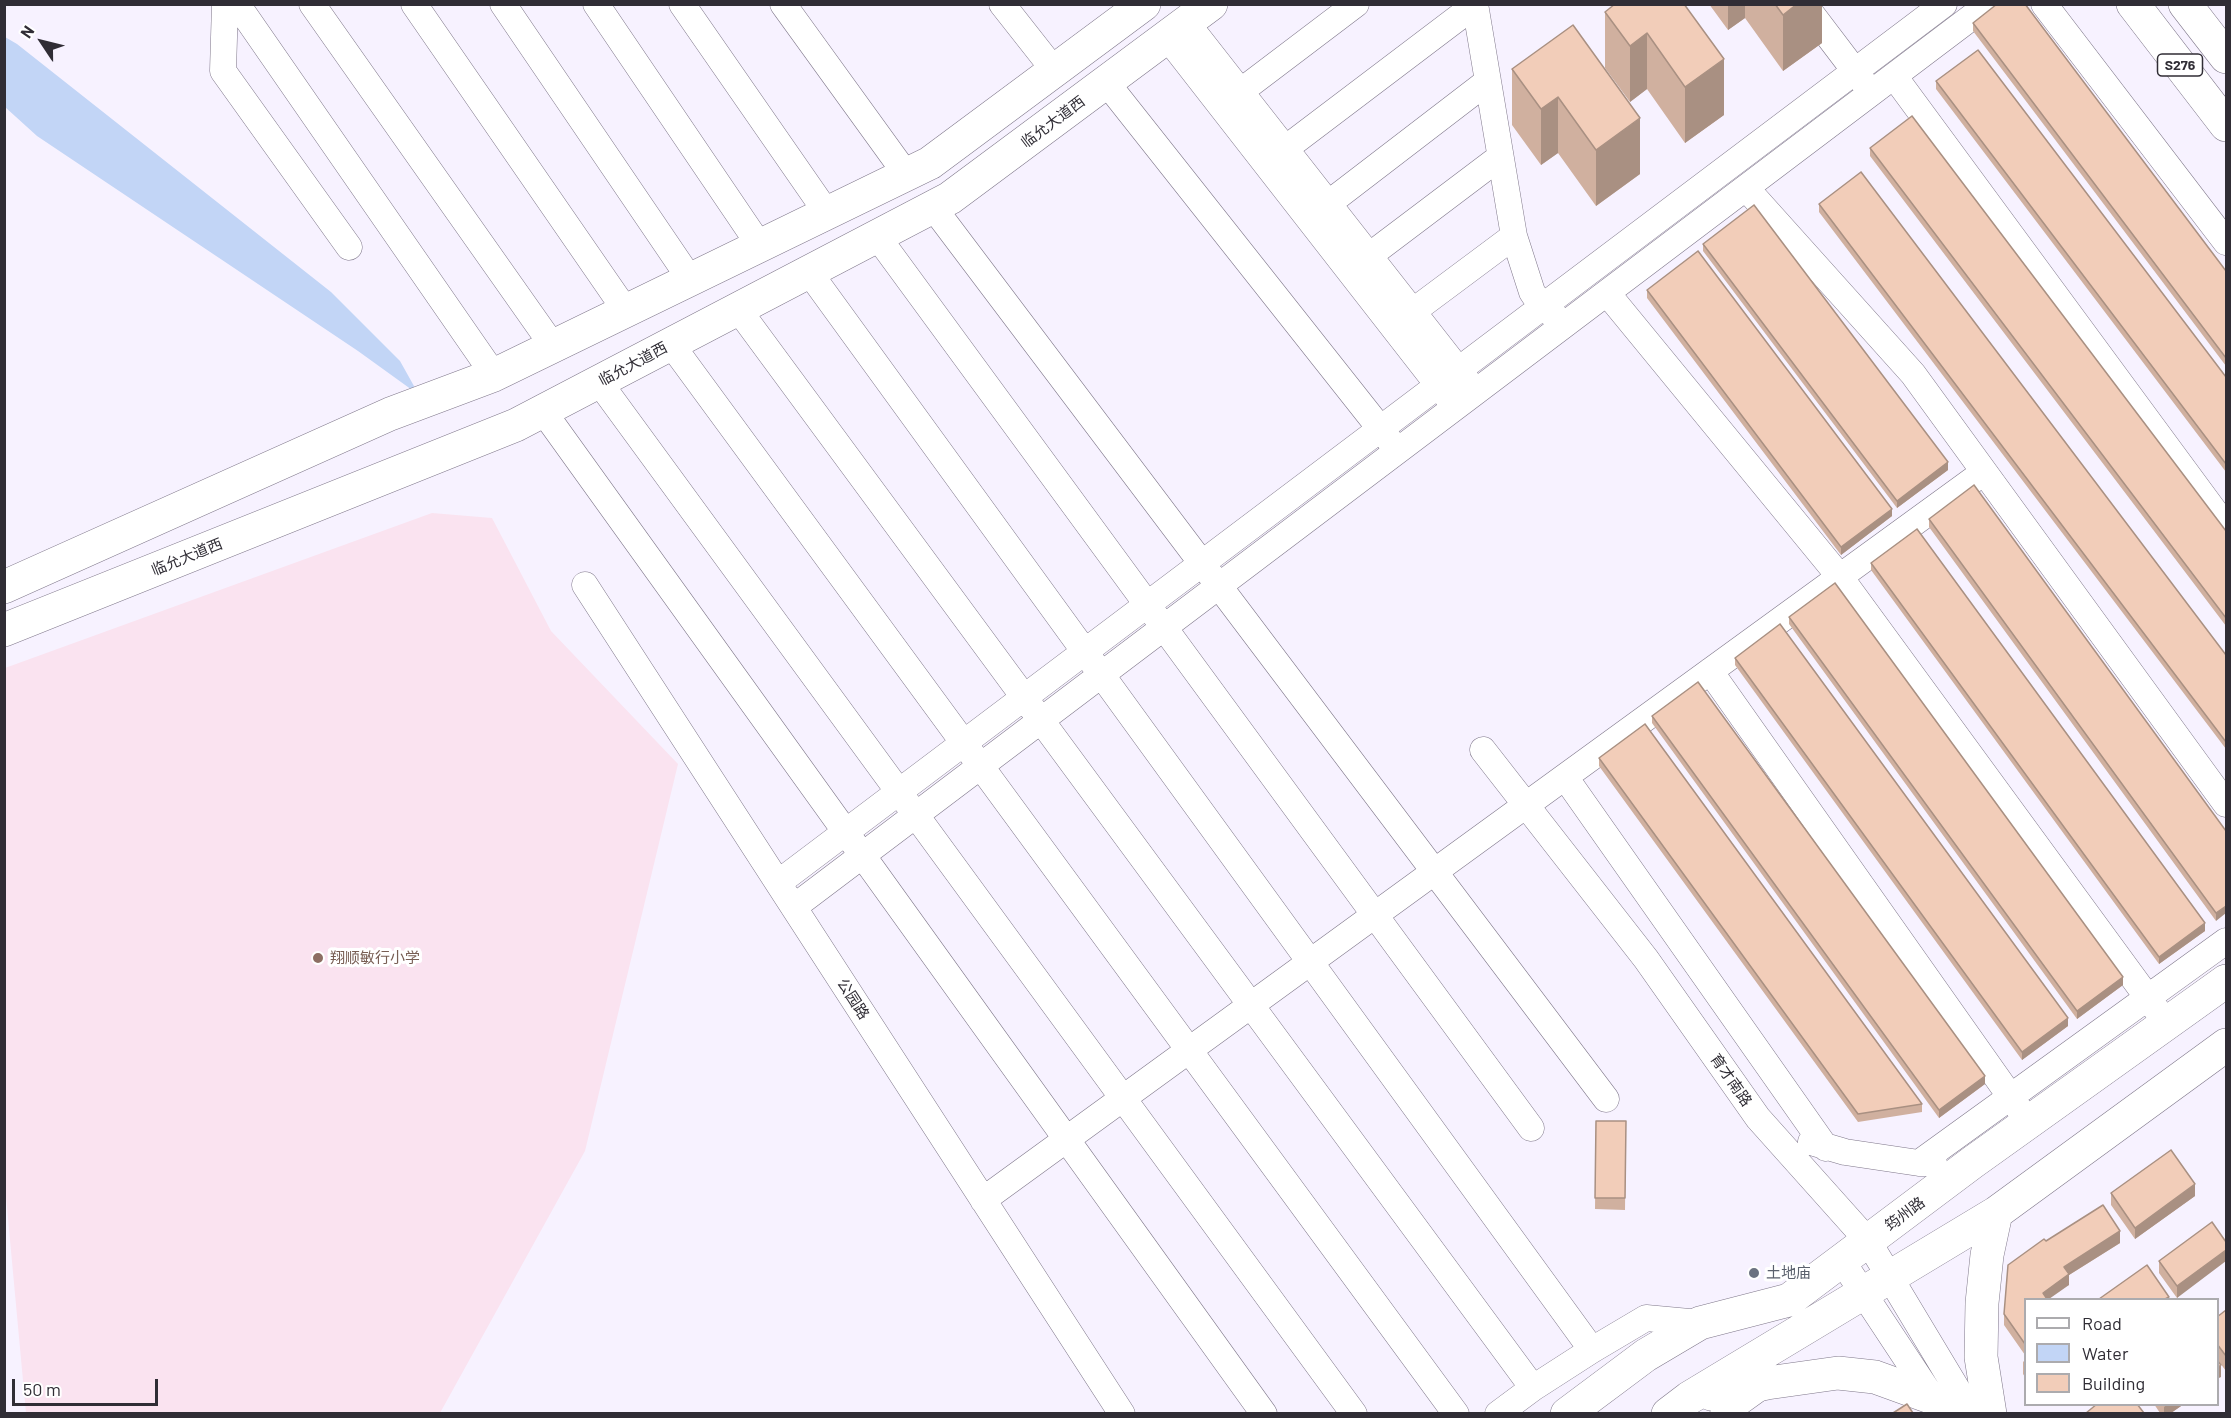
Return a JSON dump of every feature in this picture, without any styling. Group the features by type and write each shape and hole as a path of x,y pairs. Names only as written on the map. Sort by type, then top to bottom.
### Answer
{"main road":[{"name":"S276","path":"2133,4 2226,125"},
{"name":"S276","path":"2186,4 2226,57"},
{"path":"4,587 390,414 494,375 930,163 1054,70 1128,9"},
{"name":"临允大道西","path":"4,630 516,425 950,198 1188,21"},
{"name":"筠州路","path":"1567,1413 1646,1355 1700,1323 1789,1300 1973,1162 2020,1110 2167,1024 2226,981"},
{"path":"1679,1406 1996,1214 2226,1046"},
{"path":"1973,1162 1964,1184 1967,1198 1978,1208 1996,1214"},
{"path":"1990,1413 1981,1357 1982,1303 1987,1255 1996,1214"},
{"path":"1679,1406 1767,1383 1838,1373 1875,1377 1938,1406"}],"street":[{"path":"225,4 223,71 349,247"},
{"path":"237,4 494,375"},
{"path":"312,4 553,346"},
{"path":"414,4 626,311"},
{"path":"503,4 690,279"},
{"path":"596,4 760,246"},
{"path":"682,4 827,213"},
{"path":"783,4 906,174"},
{"path":"1002,4 1054,70"},
{"path":"1231,99 1356,4"},
{"path":"1804,4 1872,93"},
{"path":"778,883 1944,4"},
{"path":"794,907 1989,4"},
{"path":"2044,4 2226,242"},
{"path":"1275,156 1475,5 1514,236 1532,292 1542,307 1566,324"},
{"path":"1188,21 1231,99 1275,156 1359,263 1413,312 1476,392"},
{"path":"1894,76 2226,527"},
{"path":"1318,211 1488,81"},
{"path":"1106,82 1397,451"},
{"path":"1359,263 1500,157"},
{"path":"1746,188 1912,374 2226,804"},
{"path":"933,207 1606,1099"},
{"path":"877,236 1531,1128"},
{"path":"1393,327 1514,236"},
{"path":"1359,263 1393,327 1455,407"},
{"path":"809,272 1592,1350"},
{"path":"1607,293 1840,577 2167,1024"},
{"path":"738,309 1533,1388"},
{"path":"670,344 1456,1413"},
{"path":"599,382 1354,1413"},
{"path":"543,411 1264,1413"},
{"path":"983,1200 1984,472"},
{"name":"公园路","path":"585,585 1122,1413"},
{"path":"1710,671 2020,1110"},
{"name":"育才南路","path":"1483,750 1646,959 1758,1118 1868,1241 1877,1285 1938,1406"},
{"path":"1565,777 1826,1148"},
{"path":"1918,1164 2020,1110 2148,997 2226,941"},
{"path":"1758,1118 1826,1148 1918,1164 1973,1162"},
{"name":"育才南路","path":"1842,1261 1877,1285 1972,1413"},
{"path":"1498,1413 1592,1350 1646,1318 1700,1323"},
{"path":"1723,1413 1767,1383"}],"shaded area":[{"name":"翔顺敏行小学","path":"432,513 492,518 551,631 678,764 585,1151 440,1413 26,1413 4,1175 5,668"}],"water":[{"path":"5,37 17,44 331,292 400,361 419,395 358,351 37,136 5,107"}],"building":[{"path":"1615,4 1684,4 1724,59 1685,87 1647,33 1630,46 1605,12"},
{"path":"1775,4 1797,4 1783,15"},
{"path":"1997,4 2025,4 2226,271 2226,358 1973,23"},
{"path":"1573,25 1640,118 1596,150 1558,97 1541,109 1512,69"},
{"path":"1978,50 2226,377 2226,464 1936,81"},
{"path":"1912,116 2226,531 2226,618 1870,148"},
{"path":"1861,172 2226,655 2226,742 1819,204"},
{"path":"1754,205 1948,462 1897,501 1703,244"},
{"path":"1698,251 1892,509 1841,547 1647,290"},
{"path":"1974,485 2226,831 2226,906 2216,913 1929,519"},
{"path":"1917,529 2205,923 2159,957 1871,563"},
{"path":"1835,583 2123,977 2077,1011 1789,617"},
{"path":"1780,624 2068,1018 2022,1052 1735,658"},
{"path":"1698,682 1985,1076 1939,1110 1652,716"},
{"path":"1645,724 1922,1104 1858,1114 1599,758"},
{"path":"1596,1121 1626,1121 1625,1198 1595,1198"},
{"path":"2171,1150 2195,1184 2135,1228 2111,1193"},
{"path":"2103,1205 2120,1231 2064,1267 2069,1274 2043,1293 2046,1298 2024,1298 2024,1343 2004,1314 2008,1265 2044,1239 2046,1241"},
{"path":"2212,1222 2226,1242 2226,1250 2177,1286 2159,1261"},
{"path":"2147,1265 2169,1297 2167,1298 2100,1298"},
{"path":"2226,1310 2226,1356 2219,1347 2219,1315"},
{"path":"1907,1404 1913,1413 1893,1413"},
{"path":"2095,1406 2139,1406 2144,1413 2086,1413"}],"place":[{"name":"翔顺敏行小学","path":"318,958"},
{"name":"土地庙","path":"1754,1273"}]}
